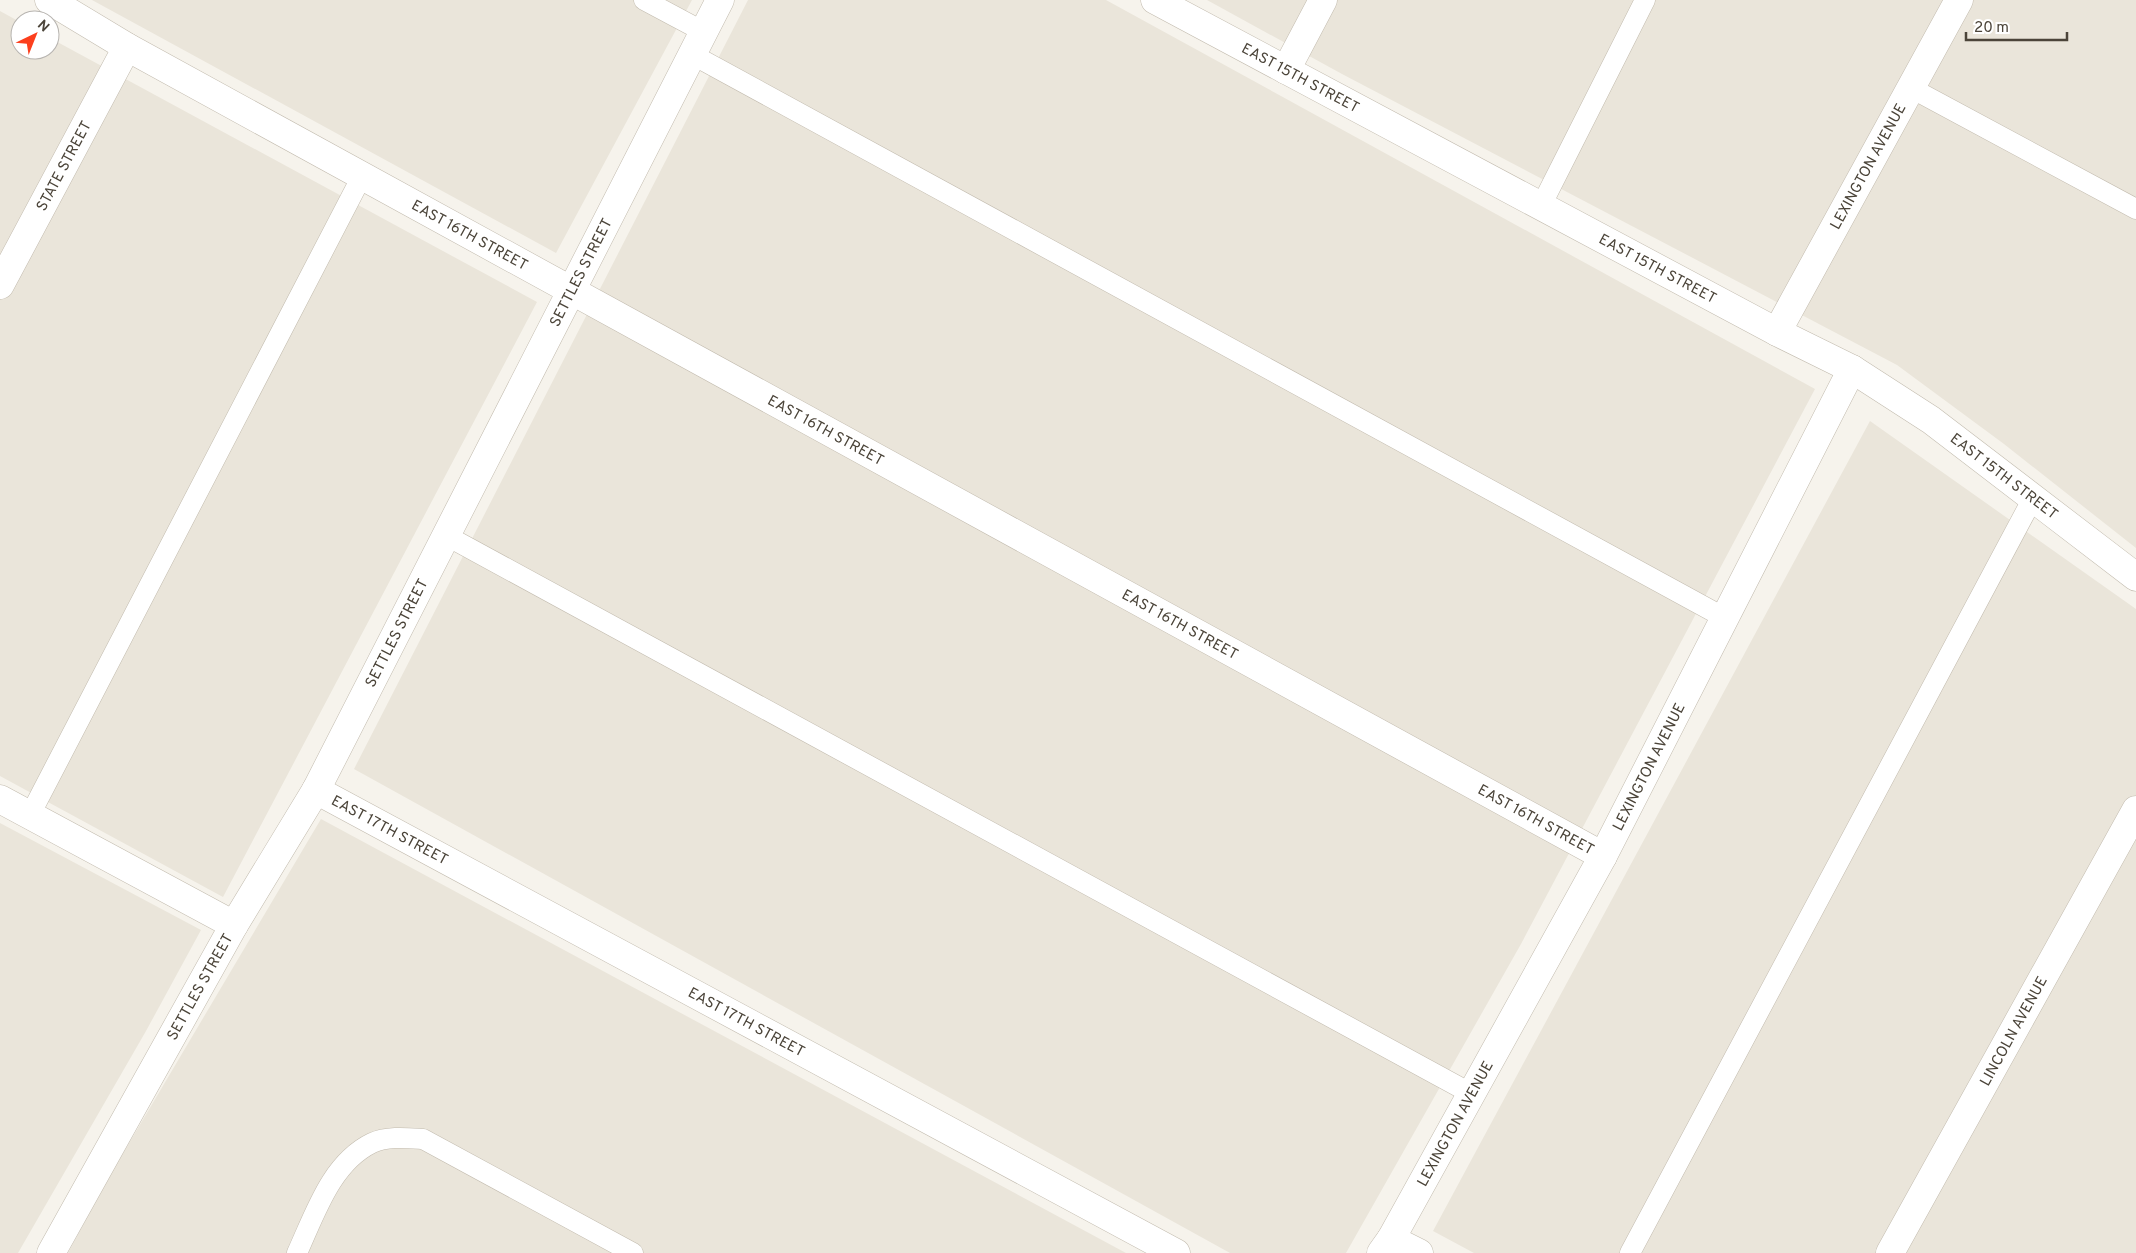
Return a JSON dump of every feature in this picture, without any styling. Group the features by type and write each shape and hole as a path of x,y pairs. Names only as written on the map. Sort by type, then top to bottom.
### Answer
{"street":[{"name":"SETTLES STREET","path":"51,1253 234,925 316,790 573,292 720,0"},
{"name":"EAST 15TH STREET","path":"1155,0 1778,332 1852,369 1931,420 2136,577"},
{"path":"1286,70 1323,0"},
{"name":"LEXINGTON AVENUE","path":"1778,332 1959,0"},
{"name":"EAST 16TH STREET","path":"64,4 127,47 1603,856"},
{"name":"STATE STREET","path":"0,285 127,47"},
{"name":"LEXINGTON AVENUE","path":"1386,1246 1603,856 1852,369"},
{"name":"EAST 17TH STREET","path":"316,790 1169,1252"},
{"path":"0,799 234,925"},
{"name":"LINCOLN AVENUE","path":"1890,1253 2136,810"},
{"path":"1386,1246 1420,1253"}],"lane":[{"path":"644,0 698,44 1726,618"},
{"path":"1541,206 1646,0"},
{"path":"1911,88 2136,209"},
{"path":"30,815 362,176"},
{"path":"1630,1253 2033,498"},
{"path":"447,536 1472,1094"},
{"path":"297,1253 322,1197 343,1164 373,1143 395,1138 423,1139 633,1253"}],"shaded area":[{"path":"92,0 692,0 556,253"},
{"path":"748,0 1106,0 1815,389 1521,944 1346,1253 1230,1253 354,769"},
{"path":"1207,0 2136,0 2136,548 2004,444 1897,365 1342,74"},
{"path":"0,11 10,16 10,60 60,60 60,43 537,302 223,897 0,776"},
{"path":"1870,421 2136,609 2136,1253 1474,1253 1433,1231"},
{"path":"321,819 1126,1253 68,1253 106,1182"},
{"path":"0,823 201,930 146,1031 18,1253 0,1253"}]}
